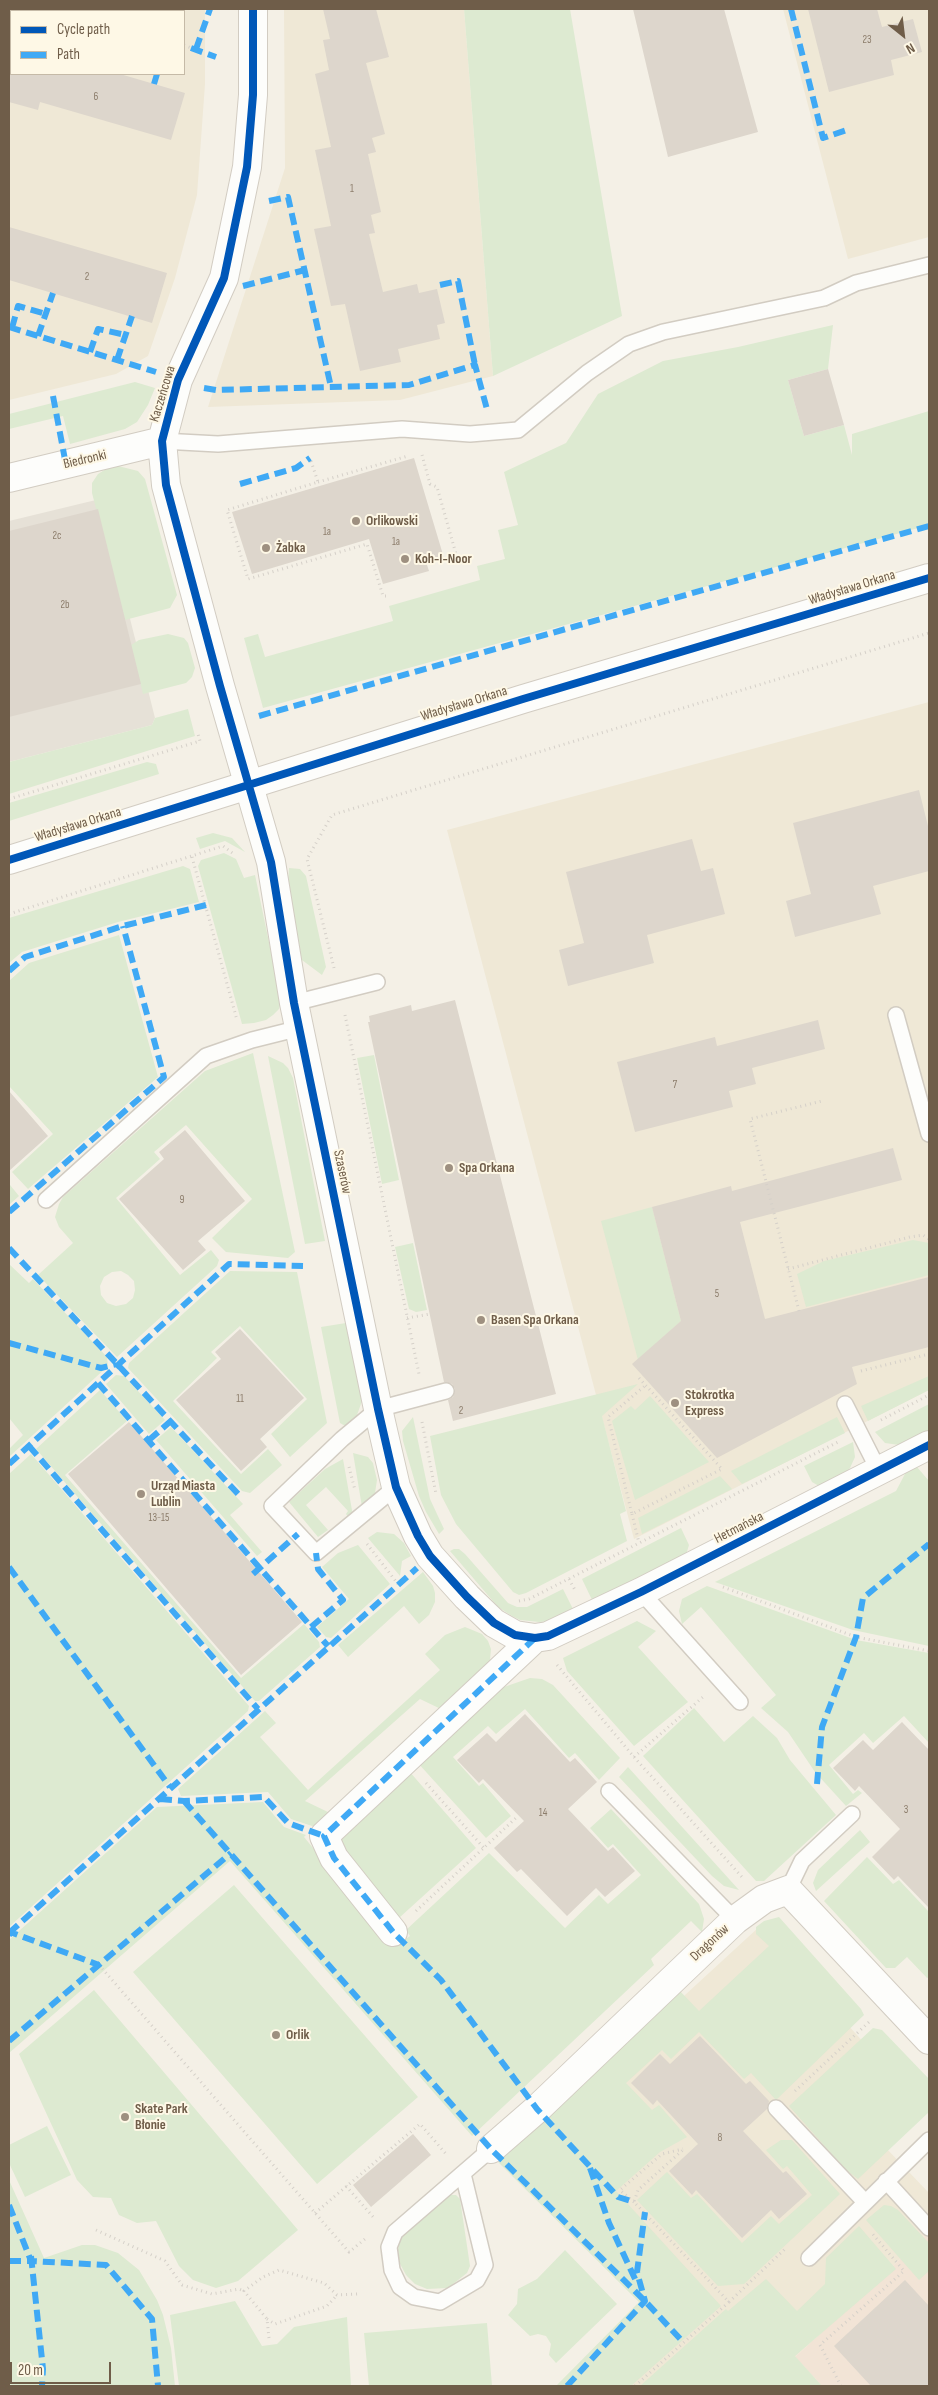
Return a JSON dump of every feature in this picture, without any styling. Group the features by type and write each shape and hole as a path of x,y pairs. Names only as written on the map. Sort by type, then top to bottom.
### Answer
{"street":[{"name":"Kaczeńcowa","path":"249,785 166,485 162,442 178,380 224,278 240,204 247,167 253,95 253,9"},
{"name":"Biedronki","path":"9,478 162,442"},
{"name":"Władysława Orkana","path":"9,860 523,699 929,578"},
{"name":"Szaserów","path":"249,785 271,862 297,1016 378,1409 396,1487 418,1536 430,1556 467,1597 494,1623 515,1636 548,1635"},
{"name":"Hetmańska","path":"394,1932 334,1858 324,1836 406,1761 548,1635 641,1592 929,1445"},
{"name":"Dragonów","path":"491,2150 735,1920 764,1899 788,1890"},
{"path":"788,1890 929,2040"}],"lane":[{"path":"162,442 218,444 402,429 470,434 518,430 587,373 629,344 663,332 824,298 856,283 929,265"},
{"path":"46,1200 206,1056 252,1040 340,992 377,982"},
{"path":"896,1015 929,1134"},
{"path":"396,1487 316,1553 272,1506 342,1439 378,1409 446,1391"},
{"path":"845,1404 879,1471"},
{"path":"641,1592 740,1702"},
{"path":"609,1791 735,1920"},
{"path":"788,1890 802,1861 852,1814"},
{"path":"776,2108 859,2208"},
{"path":"809,2258 929,2140"},
{"path":"463,2174 484,2265 476,2280 440,2302 414,2297 400,2287 392,2270 389,2247 394,2232 491,2150"},
{"path":"886,2182 929,2228"}],"path":[{"path":"185,46 191,48"},
{"path":"421,452 430,484 437,487 456,554"},
{"path":"386,596 383,596 367,544 248,579 227,510 412,455"},
{"path":"310,458 318,482"},
{"path":"437,1502 421,1416 424,1397 408,1318 340,992 306,858 332,815 929,633"},
{"path":"9,799 200,740 198,734"},
{"path":"9,914 223,846 242,860"},
{"path":"192,857 238,1022"},
{"path":"799,1311 750,1119 822,1101"},
{"path":"788,1269 910,1237 923,1235 929,1238"},
{"path":"408,1318 430,1314"},
{"path":"861,1372 929,1354"},
{"path":"632,1514 722,1469 639,1378"},
{"path":"639,1543 608,1417 646,1385"},
{"path":"510,1597 518,1601 529,1599 929,1395"},
{"path":"342,1439 364,1540 398,1584"},
{"path":"720,1586 856,1637 929,1651"},
{"path":"552,1659 634,1757 749,1884"},
{"path":"634,1757 721,1681"},
{"path":"406,1761 484,1848"},
{"path":"394,1932 518,1816"},
{"path":"99,1965 349,2252 368,2236"},
{"path":"776,2108 870,2022"},
{"path":"316,2213 420,2124 453,2162"},
{"path":"634,2202 638,2190 684,2149 662,2154 620,2190 634,2202 729,2302 635,2386"},
{"path":"346,2186 380,2225"},
{"path":"841,2386 820,2344 904,2271 859,2208"},
{"path":"96,2230 165,2261 182,2284 212,2294 244,2291 266,2319 275,2324 327,2306 337,2295 358,2294"},
{"path":"244,2291 262,2277 279,2270 324,2283 337,2295"},
{"path":"266,2319 269,2338"}],"shaded area":[{"path":"9,9 205,9 205,84 197,195 175,278 148,356 116,374 9,400"},
{"path":"284,9 464,9 493,376 400,400 208,407 285,168"},
{"path":"783,9 929,9 929,237 848,259"},
{"path":"100,499 155,718 152,725 9,762 9,521"},
{"path":"929,702 929,1390 634,1539 447,830"},
{"path":"759,1927 925,2110 886,2148 929,2193 929,2232 795,2357 822,2386 590,2386 671,2313 524,2143"},
{"path":"929,2232 929,2386 822,2386 795,2357"}],"green space":[{"path":"464,9 570,9 622,316 493,376"},
{"path":"833,325 828,369 788,380 804,436 844,425 852,455 852,434 929,411 929,525 263,708 244,638 258,634 265,657 393,621 389,606 480,580 477,566 505,559 498,530 518,525 504,472 566,443 598,394 663,361 738,347"},
{"path":"135,382 155,388 148,405 137,422 125,429 70,444 63,416 9,429 9,414"},
{"path":"118,466 138,471 145,479 177,595 170,608 125,620 92,493 92,483 98,474 106,469"},
{"path":"168,634 184,638 188,643 195,668 192,677 186,683 143,694 131,645 139,640"},
{"path":"188,709 195,736 9,794 9,762 152,725 155,718"},
{"path":"147,762 156,764 159,774 9,821 9,803"},
{"path":"213,833 232,838 245,852 225,841 200,849 196,838"},
{"path":"224,853 236,859 244,878 255,875 281,1000 279,1009 273,1015 266,1020 254,1023 242,1024 198,866 201,860"},
{"path":"183,866 190,869 199,902 118,922 22,952 9,963 9,918"},
{"path":"289,868 300,869 306,876 326,967 322,975 302,960 287,897"},
{"path":"119,935 158,1077 28,1189 12,1172 53,1134 9,1086 9,981 29,963"},
{"path":"253,1053 295,1252 288,1258 226,1252 212,1238 252,1199 186,1125 154,1152 160,1159 116,1198 180,1275 211,1250 219,1260 217,1266 117,1357 38,1275 73,1243 59,1227 55,1217 59,1204 63,1197 205,1071","holes":["121,1271 134,1281 135,1290 133,1298 126,1304 116,1306 107,1303 101,1295 100,1286 104,1277 112,1272"]},
{"path":"374,1055 399,1180 382,1184 357,1058"},
{"path":"268,1056 283,1063 293,1078 325,1241 305,1244"},
{"path":"9,1186 19,1196 9,1205"},
{"path":"652,1207 681,1321 638,1360 601,1221"},
{"path":"913,1240 929,1243 929,1275 806,1307 797,1274 824,1261"},
{"path":"413,1243 427,1310 416,1312 409,1309 395,1247"},
{"path":"9,1264 29,1283 33,1279 107,1357 108,1366 9,1457 9,1449 23,1435 9,1418"},
{"path":"230,1271 297,1272 327,1423 290,1457 271,1434 307,1399 240,1326 211,1352 217,1358 173,1401 241,1474 268,1449 282,1465 250,1493 242,1491 128,1368 129,1363"},
{"path":"346,1323 362,1401 356,1418 347,1427 340,1423 321,1327"},
{"path":"116,1375 124,1376 165,1420 149,1434 106,1384"},
{"path":"929,1376 929,1390 868,1421 861,1406"},
{"path":"638,1384 602,1416 626,1511 620,1514 627,1541 526,1593 519,1595 513,1592 456,1524 441,1495 430,1436"},
{"path":"100,1390 127,1421 65,1475 241,1678 304,1624 319,1642 320,1647 259,1701 255,1701 36,1449"},
{"path":"650,1396 709,1462 635,1500 612,1421 631,1406 635,1410"},
{"path":"929,1404 929,1432 899,1445 885,1443 875,1432"},
{"path":"413,1417 430,1499 444,1529 439,1534 419,1496 403,1441 402,1431"},
{"path":"837,1417 845,1433 742,1484 731,1471"},
{"path":"171,1427 243,1504 230,1515 262,1552 257,1556 156,1440"},
{"path":"853,1442 855,1457 845,1475 819,1486 812,1482 804,1466"},
{"path":"353,1453 368,1457 373,1463 377,1480 375,1493 362,1507"},
{"path":"31,1454 249,1706 248,1711 9,1927 9,1474"},
{"path":"343,1459 353,1516 350,1519 346,1514 348,1511 326,1487 306,1505 328,1530 318,1537 289,1502 325,1469"},
{"path":"917,1467 929,1481 929,1646 853,1630 715,1582 896,1491 906,1472"},
{"path":"720,1476 732,1489 642,1534 638,1518"},
{"path":"681,1528 689,1545 686,1555 593,1602 582,1579"},
{"path":"377,1532 394,1534 404,1543 411,1556 402,1561 400,1576 368,1538"},
{"path":"358,1545 390,1584 331,1638 326,1637 317,1627 349,1599 322,1567 338,1553"},
{"path":"459,1549 465,1554 508,1603 517,1607 527,1607 563,1589 574,1611 552,1621 520,1620 512,1616 498,1607 450,1551"},
{"path":"423,1572 433,1586 435,1593 435,1602 429,1615 419,1624 404,1606 348,1657 338,1645"},
{"path":"707,1586 856,1640 929,1653 929,1743 904,1716 873,1743 864,1733 829,1765 853,1794 858,1790 862,1793 846,1806 815,1772 788,1732 761,1708 776,1695 701,1607 682,1624 679,1611 682,1599"},
{"path":"637,1621 656,1631 638,1647 688,1702 634,1746 567,1671 563,1658"},
{"path":"465,1627 482,1634 488,1641 491,1649 490,1660 486,1669 445,1711 420,1699 305,1801 330,1813 315,1827 291,1819 268,1792 181,1796 178,1789 265,1711 276,1723 260,1737 308,1790 440,1670 425,1654 445,1635"},
{"path":"530,1678 542,1679 553,1685 620,1758 599,1780 575,1753 569,1758 525,1709 496,1734 488,1726 453,1757 479,1786 483,1783 511,1816 486,1838 417,1762 504,1687"},
{"path":"694,1708 724,1742 753,1716 777,1738 790,1760 836,1815 764,1881 756,1881 643,1756"},
{"path":"628,1767 739,1890 724,1886 712,1876 619,1777"},
{"path":"409,1771 476,1848 399,1918 338,1842 340,1834"},
{"path":"263,1802 284,1827 306,1835 304,1837 394,1947 410,1936 406,1930 489,1853 565,1928 599,1895 608,1904 641,1875 613,1844 608,1848 590,1828 611,1809 699,1904 704,1919 702,1932 691,1921 651,1959 654,1965 472,2136 230,1861 9,2053 9,1940 157,1807"},
{"path":"860,1830 870,1842 816,1891 813,1883 818,1870"},
{"path":"867,1857 893,1884 899,1880 929,1912 929,1977 927,1978 907,1957 895,1968 886,1968 824,1901"},
{"name":"Orlik","path":"234,1885 418,2097 317,2184 133,1972"},
{"path":"779,1917 861,2009 864,2015 776,2100 751,2073 744,2079 699,2032 671,2059 662,2050 626,2083 652,2110 659,2105 687,2137 660,2152 616,2191 721,2306 631,2386 556,2386 639,2302 498,2162 679,1990 699,2011 769,1946 756,1934 756,1927 764,1921"},
{"name":"Skate Park Błonie","path":"94,1990 298,2230 238,2281 216,2288 193,2280 179,2266 156,2221 137,2223 119,2215 111,2198 93,2197 77,2180 19,2054"},
{"path":"873,2028 882,2030 929,2079 929,2112 858,2179 845,2169 789,2106"},
{"path":"47,2126 71,2175 25,2197 9,2163 9,2145"},
{"path":"781,2140 792,2140 840,2194 744,2284 718,2286 637,2200 667,2172 691,2198 697,2194 742,2243 771,2216 779,2224 812,2195 787,2166 783,2169 766,2150"},
{"path":"9,2180 44,2258 82,2245 95,2245 118,2253 139,2270 157,2300 163,2315 171,2348 175,2386 9,2386"},
{"path":"450,2195 456,2195 460,2199 470,2266 467,2273 448,2288 427,2289 415,2284 406,2275 399,2262 398,2249 401,2237"},
{"path":"884,2205 898,2210 929,2243 929,2271 919,2280 866,2220"},
{"path":"859,2226 896,2269 795,2356 822,2386 640,2386 726,2309 728,2311 766,2279 797,2311 825,2284 826,2258"},
{"path":"565,2250 617,2304 556,2363 549,2355 551,2344 546,2336 538,2334 530,2336 508,2315 517,2304 518,2289 537,2279"},
{"path":"235,2301 262,2346 277,2344 294,2327 347,2317 351,2386 179,2386 170,2315"},
{"path":"487,2323 492,2386 369,2386 364,2333"}],"building":[{"path":"323,9 376,9 389,57 366,63 385,134 372,138 376,152 368,154 381,212 371,215 375,233 369,234 383,292 417,284 419,293 437,289 445,323 437,325 440,339 398,349 401,362 360,371 345,304 331,306 314,229 331,226 315,150 331,147 315,74 329,70 323,40 330,39"},
{"path":"633,9 724,9 758,132 668,157"},
{"path":"808,9 877,9 882,27 913,19 922,52 891,60 894,75 829,92"},
{"path":"9,74 123,75 185,93 171,140 40,102 38,110 9,102"},
{"path":"9,227 167,273 152,323 9,280"},
{"path":"828,369 844,425 804,436 788,380"},
{"path":"414,458 444,558 426,562 429,571 383,584 369,539 252,574 232,512"},
{"path":"98,509 141,684 9,717 9,531"},
{"path":"919,790 929,830 929,871 873,886 881,914 795,937 786,901 811,894 793,823"},
{"path":"692,839 701,871 713,868 725,914 647,935 654,963 568,986 559,950 584,943 566,872"},
{"name":"Spa Orkana","path":"455,1000 556,1394 453,1421 448,1400 453,1397 455,1389 452,1384 444,1382 368,1022 370,1022 369,1016 411,1005 412,1011"},
{"path":"818,1020 825,1049 752,1068 756,1084 729,1091 733,1107 635,1132 617,1062 715,1037 717,1046"},
{"path":"9,1091 48,1136 9,1171"},
{"path":"185,1130 245,1201 198,1241 206,1250 183,1270 119,1199 164,1159 159,1152"},
{"path":"893,1148 902,1180 740,1222 765,1319 929,1277 929,1347 852,1367 857,1384 717,1458 632,1364 681,1321 652,1207 731,1186 732,1191"},
{"path":"240,1329 304,1398 260,1439 267,1447 241,1471 176,1400 221,1359 215,1352"},
{"path":"129,1422 302,1622 241,1675 68,1474"},
{"path":"525,1714 570,1762 575,1758 597,1782 568,1809 608,1851 613,1847 635,1871 605,1897 596,1888 567,1916 521,1869 517,1872 494,1848 524,1821 483,1779 479,1783 457,1760 487,1733 496,1742"},
{"path":"902,1722 929,1750 929,1908 898,1876 894,1880 872,1857 900,1829 859,1786 855,1791 833,1768 863,1740 873,1750"},
{"path":"700,2036 746,2084 750,2081 769,2101 767,2109 743,2131 783,2173 786,2171 807,2194 779,2219 771,2210 742,2238 696,2190 692,2195 669,2171 698,2144 657,2100 653,2105 631,2083 660,2054 670,2064"},
{"path":"413,2134 431,2155 371,2207 353,2185"},
{"path":"905,2280 929,2306 929,2386 871,2386 834,2346"}],"marked path":[{"path":"64,9 68,10"},
{"path":"196,49 210,9"},
{"path":"791,9 823,138 850,129"},
{"path":"191,48 216,57"},
{"path":"154,84 157,75"},
{"path":"269,201 288,197 331,387"},
{"path":"243,286 305,270"},
{"path":"440,285 458,281 475,365"},
{"path":"38,336 53,293"},
{"path":"12,328 18,306 46,314"},
{"path":"117,360 132,316"},
{"path":"9,327 156,372"},
{"path":"90,352 98,329 126,335"},
{"path":"204,388 216,390 409,385 475,365 488,413"},
{"path":"53,396 66,465"},
{"path":"240,484 296,468 310,458"},
{"path":"259,716 929,526"},
{"path":"9,971 25,957 123,926 206,905"},
{"path":"9,1212 164,1077 123,926"},
{"path":"9,1248 239,1495"},
{"path":"9,1464 229,1264 303,1266"},
{"path":"9,1343 101,1368 116,1364"},
{"path":"98,1383 328,1646"},
{"path":"149,1440 172,1420"},
{"path":"29,1446 258,1709"},
{"path":"253,1574 298,1534"},
{"path":"817,1784 822,1727 856,1637 863,1598 929,1544"},
{"path":"311,1627 343,1600 318,1569 316,1553"},
{"path":"9,1567 170,1787"},
{"path":"9,1933 417,1568"},
{"path":"535,1638 324,1836 334,1858 393,1932 441,1980 537,2109 618,2197 634,2202"},
{"path":"160,1799 184,1801 264,1797 288,1823 324,1836"},
{"path":"184,1801 491,2149 645,2301 684,2343"},
{"path":"9,2041 231,1853"},
{"path":"9,1936 10,1932 99,1965"},
{"path":"590,2168 609,2223 636,2281"},
{"path":"9,2205 31,2261 106,2265 152,2319 158,2386"},
{"path":"567,2386 645,2301 637,2272 645,2212"},
{"path":"31,2256 43,2369 42,2386"},
{"path":"9,2261 31,2261"}],"cycle path":[{"path":"253,9 253,95 247,167 224,278 178,380 162,441 166,485 220,686 271,862 294,1003 378,1409 396,1487 418,1536 430,1556 467,1597 494,1623 515,1635 535,1638 548,1636 641,1592 929,1445"},
{"path":"9,860 523,699 929,578"}],"place":[{"name":"Orlikowski","path":"356,521"},
{"name":"Żabka","path":"266,548"},
{"name":"Koh-I-Noor","path":"405,559"},
{"name":"Spa Orkana","path":"449,1168"},
{"name":"Basen Spa Orkana","path":"481,1320"},
{"name":"Stokrotka Express","path":"675,1403"},
{"name":"Urząd Miasta Lublin","path":"141,1494"},
{"name":"Orlik","path":"276,2035"},
{"name":"Skate Park Błonie","path":"125,2117"}]}
